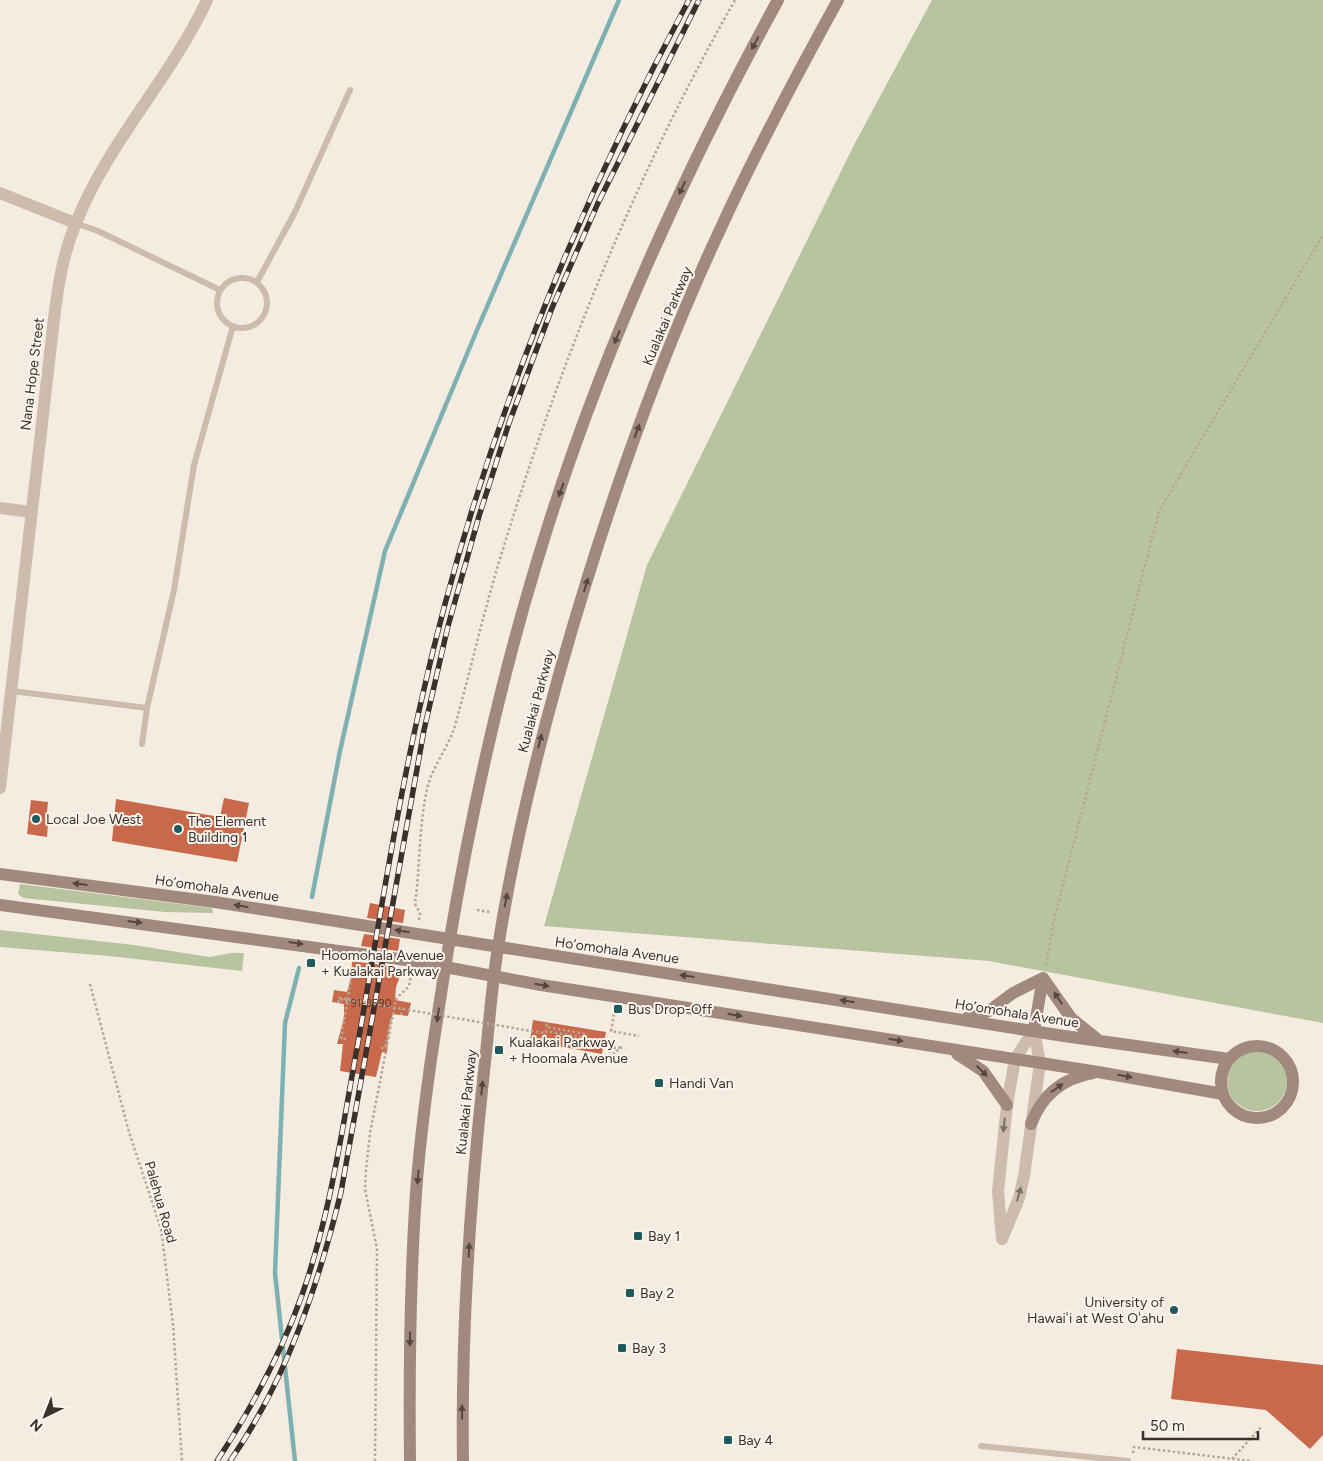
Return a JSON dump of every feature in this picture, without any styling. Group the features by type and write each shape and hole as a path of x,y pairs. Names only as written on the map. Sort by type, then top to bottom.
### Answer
{"main road":[{"path":"410,1461 411,1308 416,1195 423,1117 445,967 465,851 491,730 524,603 549,522 613,347 655,246 720,109 778,0"},
{"name":"Kualakai Parkway","path":"463,1461 463,1354 473,1180 494,976 522,824 547,714 619,480 656,379 718,232 777,113 838,0"},
{"name":"Ho’omohala Avenue","path":"0,874 206,901 1100,1041 1229,1059"},
{"path":"0,905 289,942 1098,1072 1223,1094"},
{"path":"960,1019 990,1011 1013,993 1043,978"},
{"path":"1034,1030 1043,978"},
{"path":"1043,978 1071,1018 1100,1041"},
{"path":"1260,1046 1271,1048 1281,1055 1288,1064 1292,1075 1290,1097 1283,1107 1274,1114 1251,1117 1239,1113 1230,1105 1223,1094 1221,1082 1223,1070 1229,1059 1248,1047 1260,1046"},
{"path":"946,1048 984,1071 1007,1105"},
{"path":"1031,1124 1042,1102 1055,1088 1071,1079 1098,1072"}],"street":[{"name":"Nana Hope Street","path":"0,788 58,290 75,223 108,159 176,58 207,0"},
{"path":"0,193 75,223"},
{"path":"0,508 32,512"},
{"path":"1034,1030 1040,1063 1031,1124 1019,1198 1002,1239 998,1191 1007,1105 1015,1059 1034,1030"}],"lane":[{"path":"257,282 294,214 350,90"},
{"path":"75,223 98,231 220,290"},
{"path":"242,277 257,282 268,302 263,317 251,327 233,326 220,315 217,298 220,290 233,279 242,277"},
{"path":"142,744 147,708 174,590 194,465 233,326"},
{"path":"12,691 147,708"},
{"path":"981,1446 1128,1461"}],"path":[{"path":"420,913 414,904 427,789 436,765 452,736 503,550 541,434 591,303 637,194 736,0"},
{"path":"1043,978 1055,914 1160,510 1323,236"},
{"path":"477,910 490,912"},
{"path":"346,1039 341,1039 346,999 353,966"},
{"name":"Palehua Road","path":"90,984 129,1132 161,1229 173,1324 182,1461"},
{"path":"375,1461 377,1249 366,1189 366,1157 396,998 409,986"},
{"path":"352,1002 340,999 338,1003 339,998 585,1038"},
{"path":"388,1008 400,1010 401,1015 402,1009"},
{"path":"381,1048 385,1048 393,1008"},
{"path":"614,1014 611,1031 639,1036"},
{"path":"545,1032 544,1040 584,1046 586,1034 546,1027 547,1022 545,1032"},
{"path":"584,1042 622,1047 613,1054 604,1046"},
{"path":"1232,1459 1262,1426"},
{"path":"1132,1461 1134,1447 1251,1461"}],"green space":[{"path":"932,0 1323,0 1323,1023 989,961 544,926 647,565 855,143"},
{"path":"20,884 212,908 213,913 165,912 23,898 18,894"},
{"path":"0,930 134,945 209,957 244,953 242,971 109,956 0,947"},
{"path":"1257,1051 1274,1056 1282,1064 1287,1081 1282,1098 1274,1106 1257,1111 1240,1106 1232,1098 1227,1081 1232,1064 1240,1056"}],"building":[{"name":"The Element Building 1","path":"224,798 249,803 237,862 112,841 116,799 220,817"},
{"path":"31,800 48,802 47,837 27,834"},
{"path":"370,903 405,910 403,923 367,918"},
{"path":"364,934 400,939 398,951 361,946"},
{"path":"352,961 403,968 396,987 395,1000 411,1003 408,1016 393,1014 389,1026 387,1053 382,1052 376,1077 340,1071 343,1044 337,1044 344,1018 344,1004 332,1002 334,990 347,992 351,978"},
{"path":"533,1020 606,1032 602,1054 530,1041"},
{"path":"1177,1349 1323,1365 1323,1435 1310,1449 1266,1410 1171,1399"}],"waterway":[{"path":"312,897 340,751 385,551 477,330 619,0"},
{"path":"295,1461 275,1273 285,1023 299,968"}],"railway":[{"path":"217,1461 242,1421 285,1339 302,1295 319,1241 337,1159 411,748 443,610 469,519 498,430 566,255 604,169 645,84 689,0"},
{"path":"230,1461 250,1430 284,1366 311,1297 332,1227 341,1192 424,730 448,626 479,516 509,423 552,308 598,203 699,0"}],"place":[{"name":"Local Joe West","path":"36,819"},
{"name":"The Element Building 1","path":"178,829"},
{"name":"Hoomohala Avenue + Kualakai Parkway","path":"311,963"},
{"name":"Bus Drop-Off","path":"618,1009"},
{"name":"Kualakai Parkway + Hoomala Avenue","path":"499,1050"},
{"name":"Handi Van","path":"659,1083"},
{"name":"Bay 1","path":"638,1236"},
{"name":"Bay 2","path":"630,1293"},
{"name":"University of Hawaiʻi at West Oʻahu","path":"1174,1310"},
{"name":"Bay 3","path":"622,1348"},
{"name":"Bay 4","path":"728,1440"}]}
